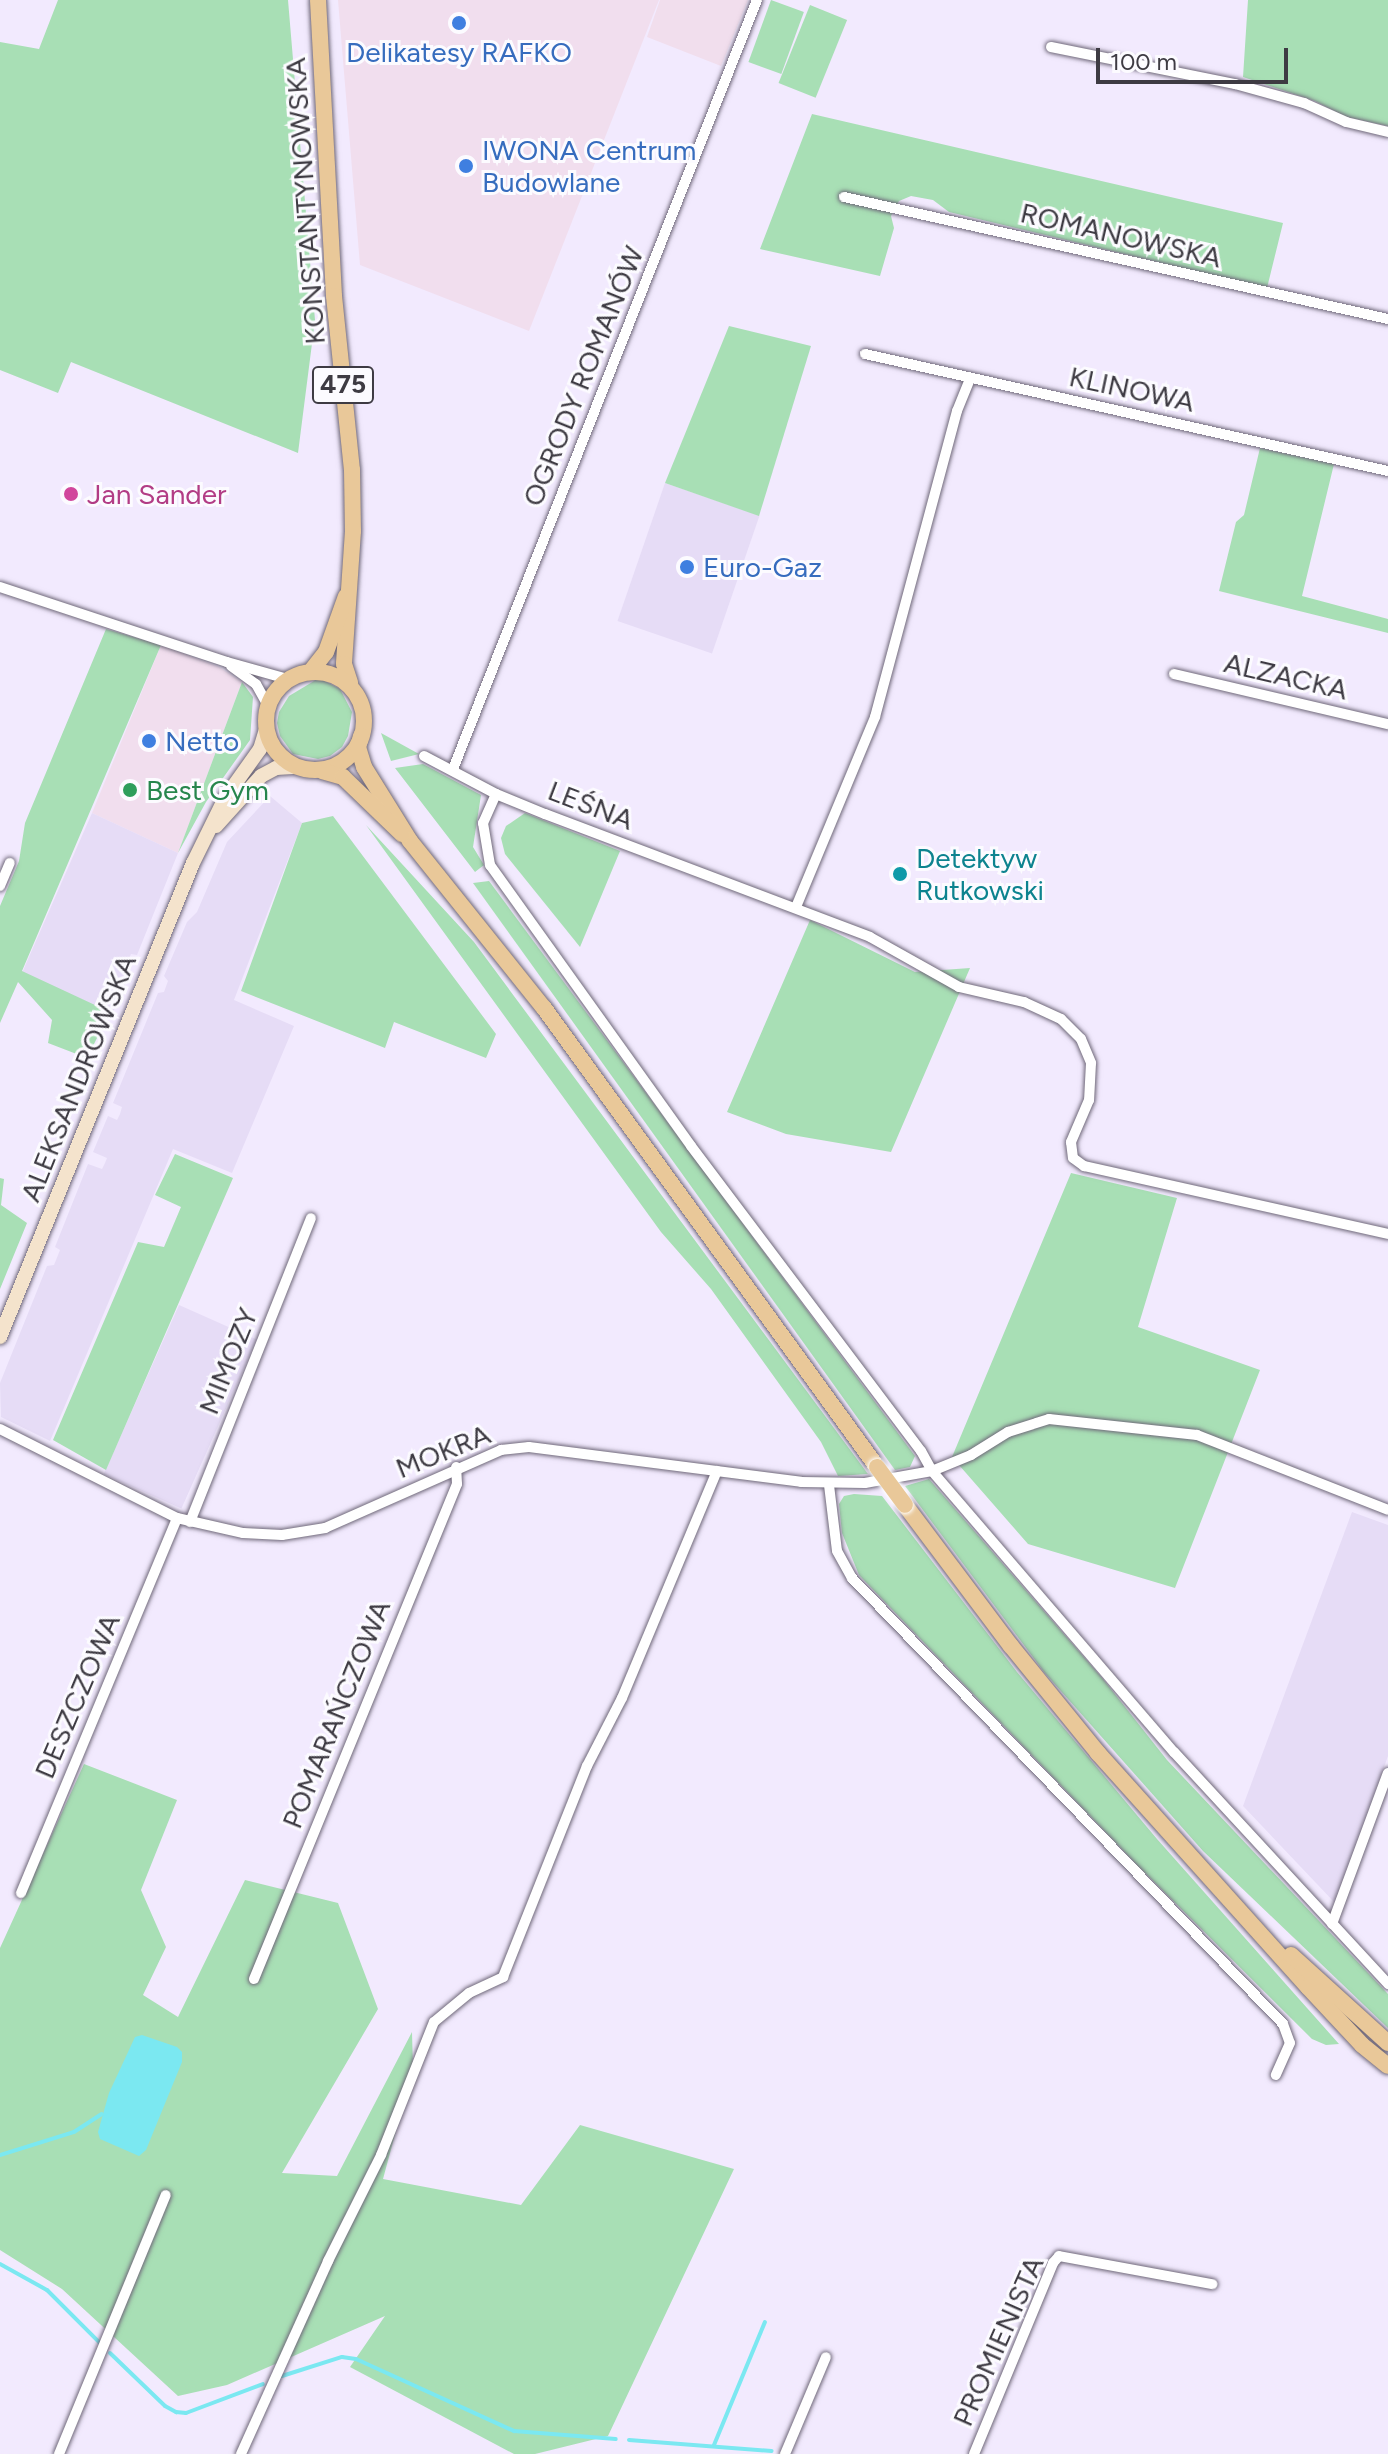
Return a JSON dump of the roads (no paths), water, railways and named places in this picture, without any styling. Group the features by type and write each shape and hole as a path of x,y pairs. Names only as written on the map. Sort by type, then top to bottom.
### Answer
{"main road":[{"name":"KONSTANTYNOWSKA","path":"318,0 334,296 352,470 353,531 344,664 350,683"},
{"name":"KONSTANTYNOWSKA","path":"311,671 326,652 348,590"},
{"path":"350,683 326,672 311,671 291,680 274,695 268,706 266,729 273,750 293,767 343,777 410,841"},
{"name":"475","path":"350,683 362,704 361,736"},
{"name":"ALEKSANDROWSKA","path":"0,1337 204,838 225,798 260,749 266,729"},
{"path":"320,770 342,761 361,736"},
{"path":"361,736 359,758 410,841 544,1008 877,1467 1011,1646 1174,1841 1256,1926 1352,2034 1388,2066"},
{"name":"ALEKSANDROWSKA","path":"204,838 261,776 276,768 293,767"},
{"path":"1256,1926 1388,2043"}],"street":[{"name":"OGRODY ROMANÓW","path":"453,769 757,0"},
{"path":"1051,47 1235,84 1304,103 1346,122 1388,132"},
{"name":"ROMANOWSKA","path":"844,197 1388,319"},
{"name":"KLINOWA","path":"865,354 1388,471"},
{"path":"796,907 875,717 957,411 970,378"},
{"path":"0,587 291,680"},
{"path":"227,662 256,684 268,706"},
{"name":"ALZACKA","path":"1174,674 1388,724"},
{"name":"LEŚNA","path":"424,756 496,794 746,887 870,937 959,987 1037,1006 1068,1024 1085,1047 1092,1071 1089,1100 1071,1142 1073,1158 1079,1164 1100,1172 1388,1234"},
{"path":"496,794 483,823 490,865 691,1146 921,1451 932,1471 1174,1752 1388,1984"},
{"path":"0,886 10,863"},
{"name":"MIMOZY","path":"190,1522 311,1218"},
{"name":"MOKRA","path":"0,1429 177,1518 243,1533 282,1535 325,1528 456,1467 501,1450 529,1447 829,1485 893,1479 932,1471 971,1455 1008,1432 1049,1419 1197,1435 1388,1510"},
{"name":"POMARAŃCZOWA","path":"254,1979 457,1484 456,1467"},
{"path":"241,2454 328,2261 381,2155 425,2038 447,2008 503,1977 587,1766 622,1698 717,1471"},
{"path":"829,1485 837,1551 869,1599 1283,2024 1290,2037 1276,2075"},
{"name":"DESZCZOWA","path":"21,1893 177,1518"},
{"path":"1332,1924 1388,1773"},
{"path":"59,2454 166,2195"},
{"name":"PROMIENISTA","path":"974,2454 1053,2263 1059,2256 1212,2284"},
{"path":"785,2454 826,2357"}],"water":[{"path":"142,2035 177,2047 182,2052 182,2062 146,2150 139,2156 100,2139 98,2132 109,2093 135,2037"}],"waterway":[{"path":"0,2155 74,2132 102,2114"},
{"path":"0,2264 47,2290 99,2342"},
{"path":"714,2445 765,2322"},
{"path":"110,2353 165,2406 176,2412 186,2413 263,2384"},
{"path":"282,2376 342,2357 356,2359 514,2431 616,2439"},
{"path":"629,2440 772,2451"}],"place":[{"name":"Delikatesy RAFKO","path":"459,23"},
{"name":"IWONA Centrum Budowlane","path":"466,166"},
{"name":"Jan Sander","path":"71,494"},
{"name":"Euro-Gaz","path":"687,567"},
{"name":"Netto","path":"149,741"},
{"name":"Best Gym","path":"130,790"},
{"name":"Detektyw Rutkowski","path":"900,874"}]}
